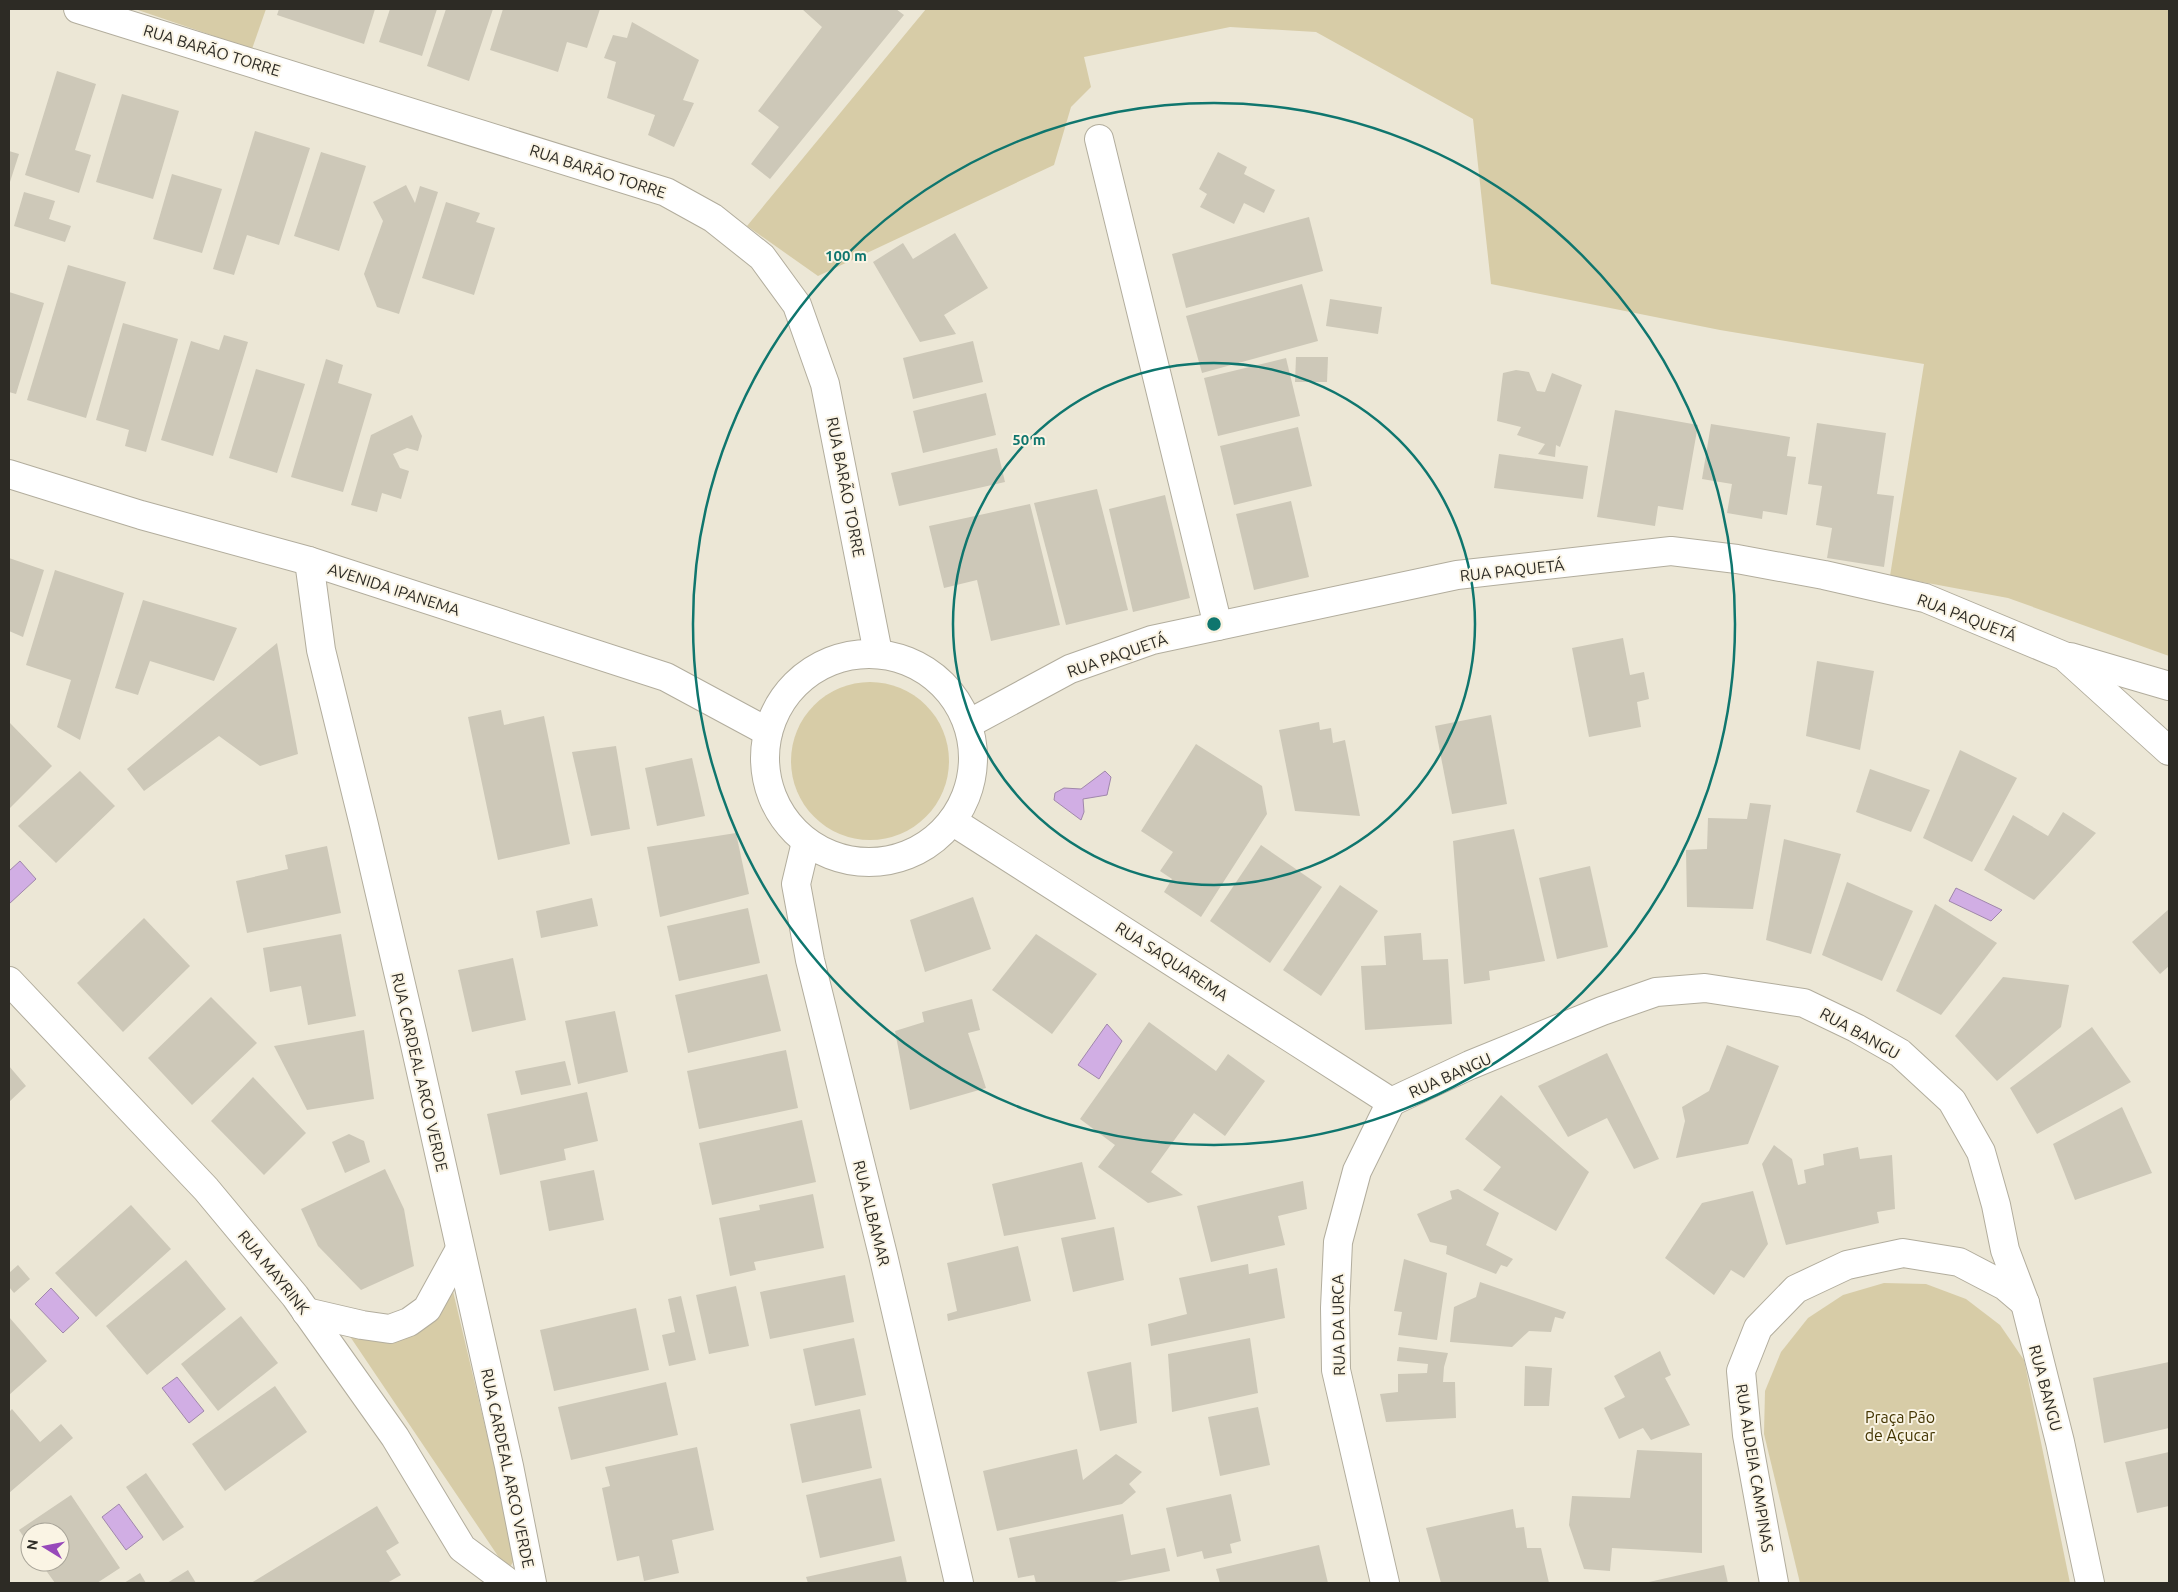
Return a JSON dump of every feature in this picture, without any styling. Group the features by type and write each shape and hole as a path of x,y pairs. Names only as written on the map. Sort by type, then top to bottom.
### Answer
{"street":[{"name":"RUA BARÃO TORRE","path":"78,9 666,192 714,218 762,257 796,306 825,384 878,653"},
{"path":"1099,139 1218,626"},
{"name":"AVENIDA IPANEMA","path":"9,474 140,515 309,561 666,678 768,732"},
{"name":"RUA PAQUETÁ","path":"968,724 1070,669 1152,640 1457,575 1671,552 1747,561 1824,575 1925,598 2064,656 2169,686"},
{"name":"RUA CARDEAL ARCO VERDE","path":"309,561 321,650 366,835 460,1249 509,1466 532,1583"},
{"path":"878,653 907,660 934,675 954,697 968,724 973,750 972,775 965,799 952,821 929,844 900,859 867,863 835,858 806,842 784,820 770,793 765,762 768,732 779,705 797,682 821,665 849,655 878,653"},
{"name":"RUA PAQUETÁ","path":"2064,656 2169,751"},
{"name":"RUA SAQUAREMA","path":"952,821 1391,1102"},
{"name":"RUA ALBAMAR","path":"806,842 796,884 810,960 883,1255 959,1583"},
{"name":"RUA MAYRINK","path":"9,981 206,1189 295,1296 395,1437 462,1548 509,1583"},
{"name":"RUA BANGU","path":"1391,1102 1506,1050 1602,1011 1656,992 1705,988 1804,1003 1900,1052 1952,1101 1981,1152 2006,1250 2025,1303 2060,1442 2090,1583"},
{"name":"RUA DA URCA","path":"1385,1583 1336,1370 1335,1308 1338,1242 1357,1171 1391,1102"},
{"path":"306,1312 362,1325 390,1329 409,1322 427,1309 460,1249"},
{"name":"RUA ALDEIA CAMPINAS","path":"1774,1583 1747,1435 1741,1371 1758,1328 1796,1289 1847,1265 1904,1253 1959,1262 2005,1286 2025,1303"}],"green space":[{"path":"135,9 266,9 252,49"},
{"path":"926,9 2169,9 2169,656 2008,598 1890,576 1924,364 1720,330 1491,284 1473,119 1316,32 1230,27 1084,57 1091,87 1071,107 1054,165 818,276 747,226"},
{"path":"878,682 893,685 907,691 926,705 936,717 946,738 949,761 946,784 936,805 926,817 914,827 893,837 878,840 862,840 847,837 826,827 804,805 792,776 791,753 794,738 804,717 826,695 855,683"},
{"name":"Praça Pão de Açucar","path":"1884,1283 1926,1284 1966,1299 2000,1325 2024,1360 2070,1583 1800,1583 1764,1434 1765,1391 1781,1352 1808,1318 1843,1295"},
{"path":"452,1287 516,1557 510,1567 502,1562 347,1332 393,1341 430,1324"}],"shaded area":[{"path":"1105,771 1111,777 1107,795 1083,799 1084,812 1081,820 1054,800 1055,793 1064,788 1081,789"},
{"path":"20,861 36,879 9,904 9,871"},
{"path":"1956,888 2002,910 1991,921 1949,901"},
{"path":"1107,1024 1122,1041 1099,1079 1078,1065"},
{"path":"51,1288 79,1318 63,1333 35,1304"},
{"path":"177,1377 204,1411 189,1423 162,1388"},
{"path":"119,1504 143,1537 126,1550 102,1517"}],"building":[{"path":"279,9 375,9 364,44 277,15"},
{"path":"390,9 437,9 422,56 379,42"},
{"path":"446,9 493,9 469,81 427,66"},
{"path":"503,9 600,9 587,48 567,42 558,72 490,50"},
{"path":"802,9 896,9 904,15 770,179 751,164 779,127 758,111 822,27"},
{"path":"632,22 699,60 683,100 694,103 674,147 648,135 655,115 607,98 616,62 604,58 613,35 627,38"},
{"path":"57,71 96,84 75,150 91,155 79,193 25,175"},
{"path":"122,94 179,111 153,199 96,182"},
{"path":"255,131 310,148 279,245 247,235 234,275 213,269"},
{"path":"9,151 19,154 9,185"},
{"path":"321,152 366,166 339,251 294,236"},
{"path":"1218,152 1247,167 1244,174 1275,190 1264,213 1244,203 1234,224 1200,207 1207,194 1199,189"},
{"path":"172,174 222,189 202,253 153,239"},
{"path":"406,185 415,203 420,186 438,192 399,314 377,307 364,274 383,221 373,202"},
{"path":"24,192 55,201 49,219 71,226 65,242 14,226"},
{"path":"446,202 480,213 476,222 495,228 474,295 422,278"},
{"path":"1309,217 1323,271 1186,308 1172,254"},
{"path":"955,233 988,288 944,315 956,334 920,342 873,262 903,243 913,259"},
{"path":"68,265 126,282 86,418 27,400"},
{"path":"1302,284 1318,341 1202,373 1186,316"},
{"path":"9,292 44,303 16,394 9,392"},
{"path":"1330,299 1382,307 1378,334 1326,326"},
{"path":"123,323 178,339 146,452 125,446 129,430 96,420"},
{"path":"224,335 248,342 213,456 161,440 191,341 219,350"},
{"path":"973,341 983,382 913,399 903,358"},
{"path":"1296,357 1328,357 1327,382 1295,382"},
{"path":"1286,358 1300,416 1218,436 1204,378"},
{"path":"326,359 343,365 338,383 372,394 343,492 291,477"},
{"path":"256,369 305,384 277,473 229,458"},
{"path":"1516,370 1529,372 1537,391 1545,392 1552,373 1582,385 1560,447 1556,445 1555,457 1538,454 1545,444 1517,435 1521,427 1497,421 1503,373"},
{"path":"986,393 996,435 923,453 913,411"},
{"path":"1615,410 1698,425 1683,510 1658,506 1655,526 1597,517"},
{"path":"412,415 422,436 418,451 407,448 393,454 400,468 409,471 401,499 382,493 377,512 351,505 371,435"},
{"path":"1817,423 1886,433 1877,494 1894,496 1884,567 1827,558 1832,528 1816,525 1822,486 1808,484"},
{"path":"1711,424 1790,437 1787,456 1796,457 1787,515 1763,511 1762,519 1727,513 1732,484 1702,479"},
{"path":"1298,427 1312,486 1234,505 1220,446"},
{"path":"997,448 1005,482 899,506 891,473"},
{"path":"1499,454 1588,466 1583,499 1494,488"},
{"path":"1097,489 1128,610 1066,625 1034,503"},
{"path":"1165,495 1190,598 1133,612 1109,509"},
{"path":"1291,501 1309,577 1254,590 1236,514"},
{"path":"1030,504 1060,625 991,641 977,580 944,588 929,526"},
{"path":"9,558 44,570 23,637 9,631"},
{"path":"55,570 124,593 80,740 57,727 71,680 26,665"},
{"path":"143,600 237,628 214,681 150,661 138,695 115,688"},
{"path":"1623,638 1630,675 1644,672 1649,699 1637,702 1641,727 1589,737 1572,648"},
{"path":"277,643 298,754 260,766 219,736 144,791 127,769"},
{"path":"1817,661 1874,671 1860,750 1806,736"},
{"path":"501,710 504,725 544,716 570,844 498,860 468,717"},
{"path":"1491,715 1507,804 1452,814 1435,726"},
{"path":"9,722 52,766 9,809"},
{"path":"1319,722 1320,730 1331,728 1333,743 1345,740 1360,816 1295,811 1279,730"},
{"path":"1196,744 1262,786 1267,814 1201,917 1164,892 1172,879 1160,871 1173,852 1141,831"},
{"path":"616,746 630,829 591,836 572,752"},
{"path":"1960,750 2017,778 1972,862 1923,838"},
{"path":"692,758 705,816 657,826 645,768"},
{"path":"1870,769 1930,790 1911,832 1856,812"},
{"path":"80,771 115,806 56,863 18,826"},
{"path":"1750,803 1771,805 1753,909 1687,907 1686,850 1707,849 1708,818 1747,819"},
{"path":"2063,812 2096,833 2034,900 1984,870 2013,815 2048,836"},
{"path":"1514,829 1545,961 1489,971 1490,980 1464,984 1453,841"},
{"path":"736,833 749,894 660,917 647,847"},
{"path":"1784,839 1841,854 1811,954 1766,940"},
{"path":"1261,845 1322,887 1270,963 1210,921"},
{"path":"327,846 341,913 247,933 236,881 288,869 285,855"},
{"path":"1590,866 1608,947 1557,959 1539,878"},
{"path":"1847,882 1913,911 1882,981 1822,955"},
{"path":"1340,885 1378,911 1321,996 1283,970"},
{"path":"973,897 991,949 925,972 910,920"},
{"path":"592,898 598,926 541,938 536,911"},
{"path":"1935,904 1997,943 1941,1015 1896,991"},
{"path":"748,908 760,963 679,981 667,926"},
{"path":"2169,909 2169,966 2160,974 2132,942"},
{"path":"144,918 190,966 123,1032 77,983"},
{"path":"1421,933 1423,960 1448,959 1452,1024 1365,1030 1361,966 1386,965 1384,936"},
{"path":"341,934 356,1016 308,1025 301,986 270,992 263,948"},
{"path":"1036,934 1097,974 1052,1034 992,990"},
{"path":"513,958 526,1020 472,1032 458,970"},
{"path":"767,974 781,1031 688,1053 675,995"},
{"path":"2003,977 2069,985 2061,1027 1997,1081 1955,1036"},
{"path":"211,997 257,1043 192,1105 148,1058"},
{"path":"972,999 980,1030 968,1033 986,1088 910,1110 895,1031 924,1022 922,1012"},
{"path":"615,1011 628,1072 578,1084 565,1021"},
{"path":"1149,1022 1216,1071 1228,1054 1265,1081 1225,1136 1194,1113 1151,1172 1183,1195 1148,1203 1098,1167 1115,1145 1080,1119"},
{"path":"2092,1027 2131,1082 2037,1134 2010,1088"},
{"path":"364,1030 374,1099 307,1110 274,1046"},
{"path":"1727,1045 1779,1066 1748,1144 1676,1158 1685,1121 1682,1107 1709,1091"},
{"path":"786,1050 798,1108 699,1129 687,1071"},
{"path":"1607,1053 1659,1159 1634,1169 1607,1118 1568,1137 1538,1086"},
{"path":"565,1061 571,1085 521,1095 515,1071"},
{"path":"9,1066 26,1086 9,1102"},
{"path":"253,1077 306,1133 264,1175 211,1121"},
{"path":"587,1092 598,1141 564,1149 566,1160 500,1175 487,1114"},
{"path":"1501,1095 1589,1172 1556,1231 1483,1190 1501,1167 1465,1139"},
{"path":"2122,1107 2152,1173 2075,1200 2053,1144"},
{"path":"802,1120 816,1182 712,1205 699,1143"},
{"path":"349,1134 364,1141 370,1162 345,1173 332,1142"},
{"path":"1774,1145 1792,1159 1798,1185 1806,1183 1804,1170 1824,1165 1823,1154 1858,1147 1860,1159 1892,1155 1895,1209 1877,1212 1879,1223 1786,1245 1762,1164"},
{"path":"1082,1162 1096,1219 1004,1236 992,1184"},
{"path":"385,1169 404,1209 414,1266 361,1290 318,1246 301,1209"},
{"path":"594,1170 604,1220 549,1231 540,1181"},
{"path":"1303,1181 1307,1209 1278,1216 1285,1245 1211,1262 1197,1206"},
{"path":"1458,1189 1499,1213 1486,1245 1513,1259 1507,1267 1501,1265 1496,1274 1446,1254 1447,1246 1430,1242 1417,1214 1452,1199 1450,1191"},
{"path":"1753,1191 1768,1244 1744,1278 1731,1270 1714,1295 1665,1258 1702,1203"},
{"path":"813,1194 824,1248 754,1262 756,1270 730,1276 719,1218 760,1210 759,1205"},
{"path":"131,1205 171,1249 96,1317 55,1273"},
{"path":"1114,1227 1124,1280 1073,1292 1061,1238"},
{"path":"1018,1246 1031,1301 948,1321 947,1314 957,1311 947,1263"},
{"path":"1404,1259 1447,1273 1437,1340 1398,1335 1402,1312 1394,1311"},
{"path":"186,1260 226,1309 147,1375 106,1326"},
{"path":"1248,1264 1249,1274 1277,1268 1285,1318 1151,1346 1148,1324 1187,1314 1179,1278"},
{"path":"18,1265 30,1279 14,1293 9,1287 9,1273"},
{"path":"845,1275 854,1322 770,1339 760,1292"},
{"path":"1480,1282 1566,1312 1563,1319 1555,1317 1551,1332 1529,1331 1512,1347 1450,1342 1454,1307 1476,1297"},
{"path":"736,1286 749,1346 709,1354 696,1295"},
{"path":"681,1296 696,1360 669,1366 662,1335 675,1332 668,1299"},
{"path":"636,1308 649,1370 554,1391 540,1330"},
{"path":"241,1316 278,1363 218,1411 181,1364"},
{"path":"9,1317 47,1361 9,1395"},
{"path":"854,1338 866,1395 815,1406 803,1349"},
{"path":"1250,1338 1258,1393 1172,1412 1168,1354"},
{"path":"1399,1347 1448,1353 1444,1367 1443,1382 1455,1382 1456,1418 1386,1422 1380,1394 1398,1392 1398,1374 1427,1373 1428,1364 1397,1361"},
{"path":"1660,1351 1671,1375 1665,1378 1690,1425 1651,1440 1643,1428 1619,1439 1604,1408 1625,1397 1614,1376"},
{"path":"1131,1362 1137,1423 1100,1431 1087,1372"},
{"path":"2169,1362 2169,1428 2104,1443 2093,1378"},
{"path":"1525,1366 1552,1368 1549,1406 1524,1406"},
{"path":"666,1382 678,1435 571,1460 558,1407"},
{"path":"275,1386 307,1432 225,1491 192,1444"},
{"path":"1258,1407 1270,1465 1220,1476 1208,1417"},
{"path":"12,1409 40,1442 61,1424 73,1438 9,1493 9,1412"},
{"path":"860,1409 872,1468 802,1483 790,1424"},
{"path":"697,1447 714,1530 672,1540 679,1573 644,1581 639,1556 617,1561 602,1488 610,1486 605,1467"},
{"path":"1077,1449 1083,1480 1116,1454 1142,1472 1129,1484 1136,1492 1122,1504 997,1531 983,1471"},
{"path":"1637,1450 1702,1453 1702,1553 1612,1548 1610,1571 1584,1569 1569,1525 1572,1496 1630,1498"},
{"path":"2169,1452 2169,1506 2137,1513 2125,1462"},
{"path":"146,1473 184,1527 163,1541 126,1487"},
{"path":"881,1478 895,1541 820,1558 806,1495"},
{"path":"1231,1494 1241,1541 1230,1544 1232,1553 1204,1559 1202,1551 1177,1557 1166,1508"},
{"path":"71,1495 120,1568 97,1583 55,1583 47,1572 70,1572 70,1522 31,1522"},
{"path":"377,1506 399,1543 386,1551 401,1575 387,1583 251,1583"},
{"path":"1513,1509 1516,1528 1524,1527 1527,1548 1541,1548 1549,1583 1441,1583 1426,1528"},
{"path":"1123,1514 1131,1555 1165,1548 1170,1571 1110,1583 1036,1583 1034,1575 1018,1578 1009,1538"},
{"path":"1319,1545 1328,1583 1220,1583 1216,1569"},
{"path":"901,1556 907,1583 808,1583 806,1577"},
{"path":"1724,1565 1728,1583 1649,1583 1649,1582"},
{"path":"188,1570 196,1583 167,1583"},
{"path":"140,1573 146,1583 124,1583"}]}
